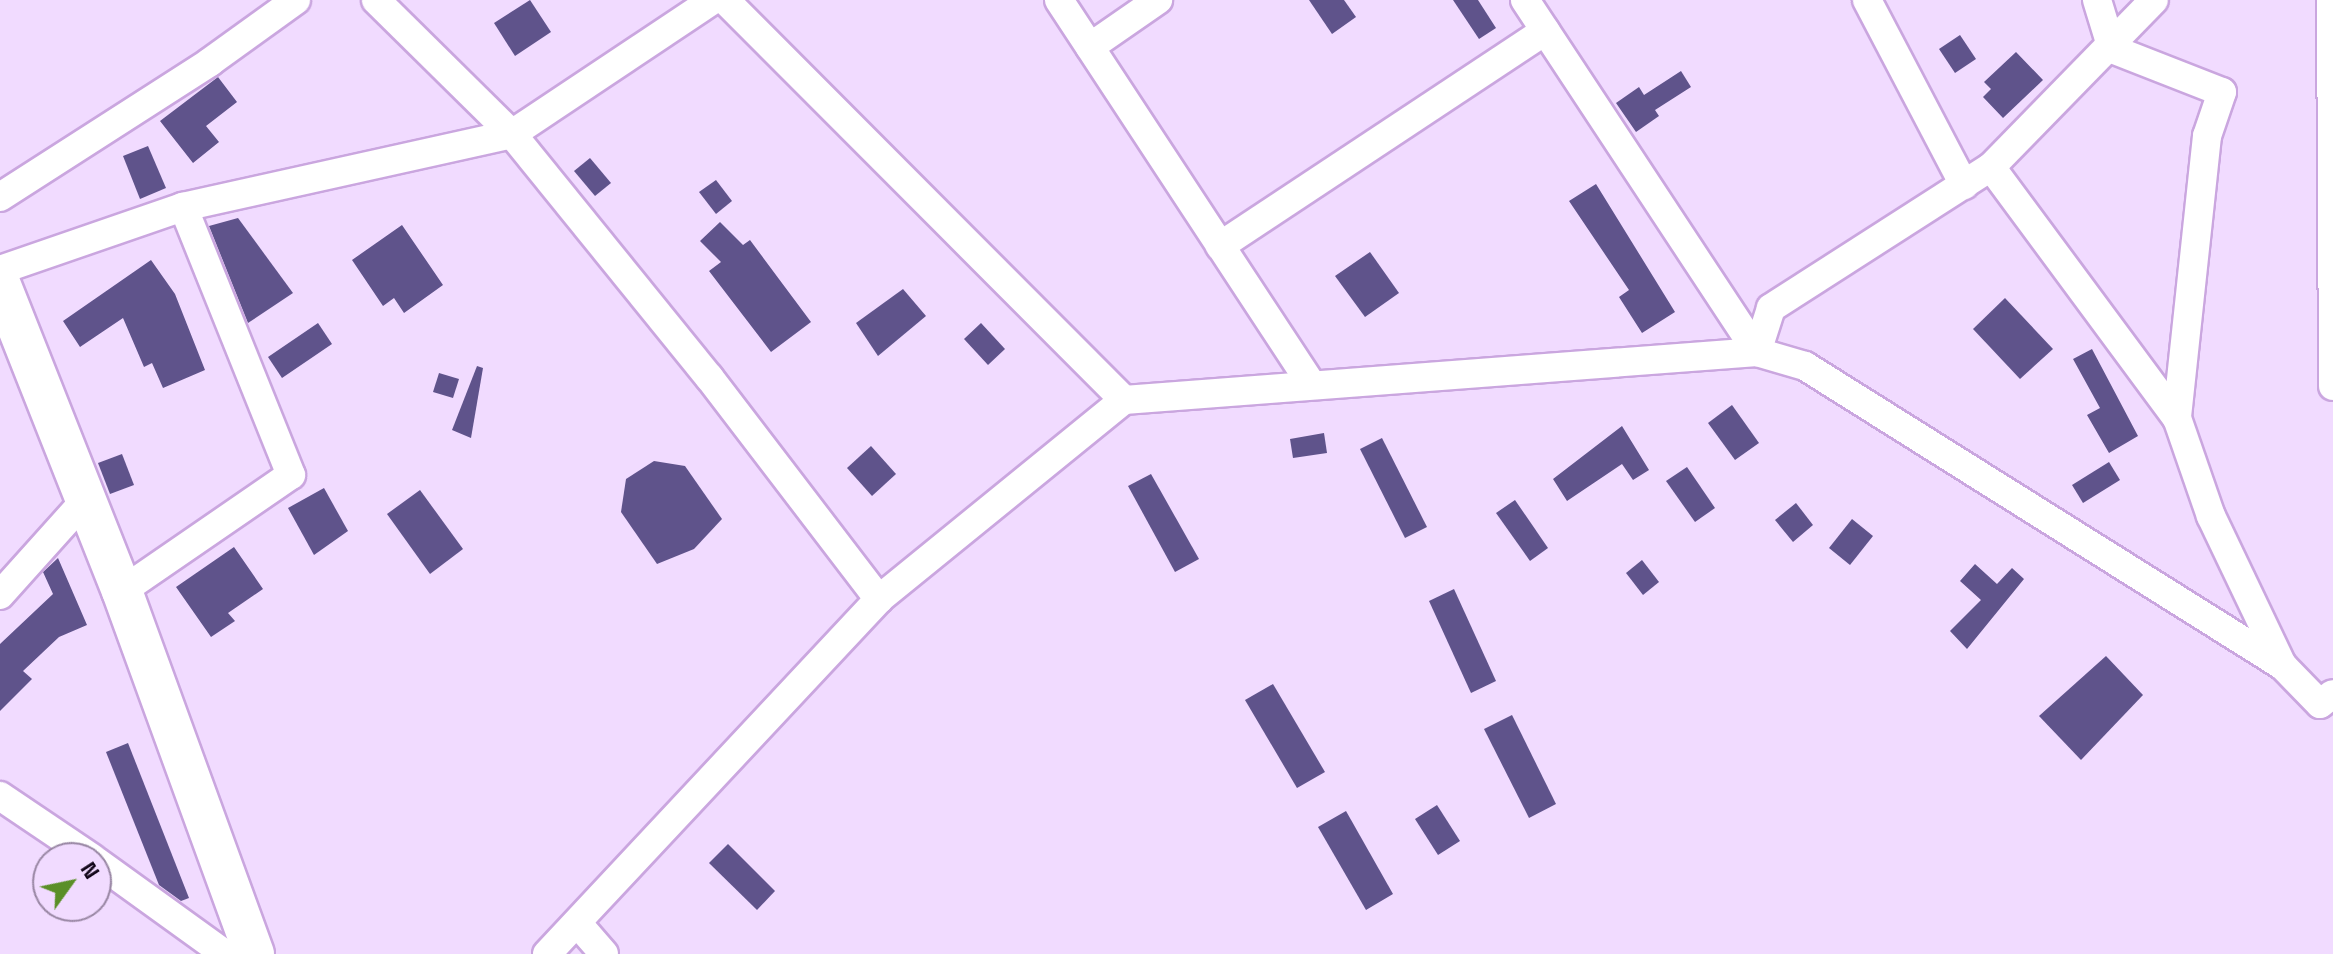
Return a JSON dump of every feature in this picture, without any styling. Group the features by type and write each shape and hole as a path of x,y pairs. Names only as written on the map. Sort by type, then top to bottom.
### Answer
{"main road":[{"path":"0,283 122,591 254,954"}],"street":[{"path":"0,197 210,62 296,0"},
{"path":"376,0 512,134 709,377 879,599"},
{"path":"0,270 183,207 512,134 713,0"},
{"path":"725,0 1124,400"},
{"path":"1059,0 1311,383"},
{"path":"1090,47 1158,0"},
{"path":"1525,0 1757,352"},
{"path":"1867,0 1964,185"},
{"path":"2097,0 2112,49"},
{"path":"1757,352 1771,308 1991,167 2112,49 2154,0"},
{"path":"2331,0 2333,386"},
{"path":"1220,246 1545,31"},
{"path":"2112,49 2222,92 2207,136 2177,418"},
{"path":"1991,167 2177,418 2211,516 2283,666"},
{"path":"122,591 291,475 183,207"},
{"path":"547,954 579,925 879,599 1124,400 1311,383 1757,352 1805,366 2283,666 2320,704 2333,694"},
{"path":"0,595 86,499"},
{"path":"0,796 69,842"},
{"path":"112,872 225,954"},
{"path":"579,925 604,954"}],"building":[{"path":"530,0 551,32 515,56 494,23"},
{"path":"1309,0 1344,0 1356,17 1332,34"},
{"path":"1453,0 1478,0 1496,28 1479,39"},
{"path":"1960,35 1976,59 1955,73 1939,49"},
{"path":"2016,52 2043,80 2003,118 1983,97 1991,89 1984,82"},
{"path":"1681,71 1691,87 1655,110 1659,116 1636,132 1616,103 1639,87 1644,95"},
{"path":"218,77 237,102 206,126 219,142 193,163 160,121"},
{"path":"148,146 166,188 140,199 123,156"},
{"path":"590,158 611,183 595,196 574,171"},
{"path":"716,180 732,201 716,214 699,192"},
{"path":"1596,184 1675,312 1642,333 1619,297 1629,290 1569,201"},
{"path":"238,218 293,293 248,323 209,226"},
{"path":"720,222 743,245 750,240 811,322 771,352 709,271 721,262 700,241"},
{"path":"402,225 443,285 404,313 394,298 383,306 352,260"},
{"path":"1370,252 1399,293 1365,317 1335,276"},
{"path":"151,260 175,294 205,370 163,388 152,363 144,367 123,318 80,347 63,321"},
{"path":"903,289 926,316 878,356 856,323"},
{"path":"2005,298 2053,349 2020,379 1973,329"},
{"path":"318,323 332,344 282,378 268,357"},
{"path":"981,323 1005,349 988,365 964,339"},
{"path":"2092,349 2138,436 2109,453 2087,415 2100,408 2073,359"},
{"path":"477,366 483,368 471,438 452,430"},
{"path":"439,373 459,379 453,398 433,392"},
{"path":"1732,405 1759,443 1735,460 1708,423"},
{"path":"1622,426 1649,470 1633,480 1622,464 1567,501 1553,479"},
{"path":"1324,433 1327,453 1293,458 1290,439"},
{"path":"1382,438 1427,527 1405,538 1360,449"},
{"path":"871,446 896,474 872,496 847,468"},
{"path":"122,454 134,485 110,494 98,463"},
{"path":"654,461 685,466 722,519 694,549 657,564 621,512 626,479"},
{"path":"2109,462 2120,480 2083,503 2072,485"},
{"path":"1687,467 1715,508 1695,522 1666,481"},
{"path":"1151,474 1199,559 1175,572 1128,486"},
{"path":"324,488 348,531 314,555 288,508"},
{"path":"420,490 463,549 430,574 387,514"},
{"path":"1515,500 1548,548 1530,561 1496,513"},
{"path":"1796,503 1813,525 1793,542 1775,520"},
{"path":"1852,519 1873,536 1850,565 1829,548"},
{"path":"234,547 263,589 228,613 235,621 211,637 176,587"},
{"path":"58,558 87,625 59,637 23,671 32,679 0,711 0,644 53,594 43,572"},
{"path":"1642,560 1659,582 1643,595 1626,573"},
{"path":"1975,564 1997,584 2012,568 2024,579 1967,649 1950,631 1981,600 1960,581"},
{"path":"1454,589 1496,681 1471,693 1429,601"},
{"path":"2106,656 2143,695 2081,760 2039,716"},
{"path":"1273,684 1325,772 1297,788 1245,700"},
{"path":"1512,715 1556,804 1529,818 1484,729"},
{"path":"128,743 189,898 181,901 159,885 106,752"},
{"path":"1437,805 1460,841 1438,855 1415,819"},
{"path":"1346,811 1393,894 1366,910 1318,827"},
{"path":"728,844 775,891 757,910 709,863"}]}
